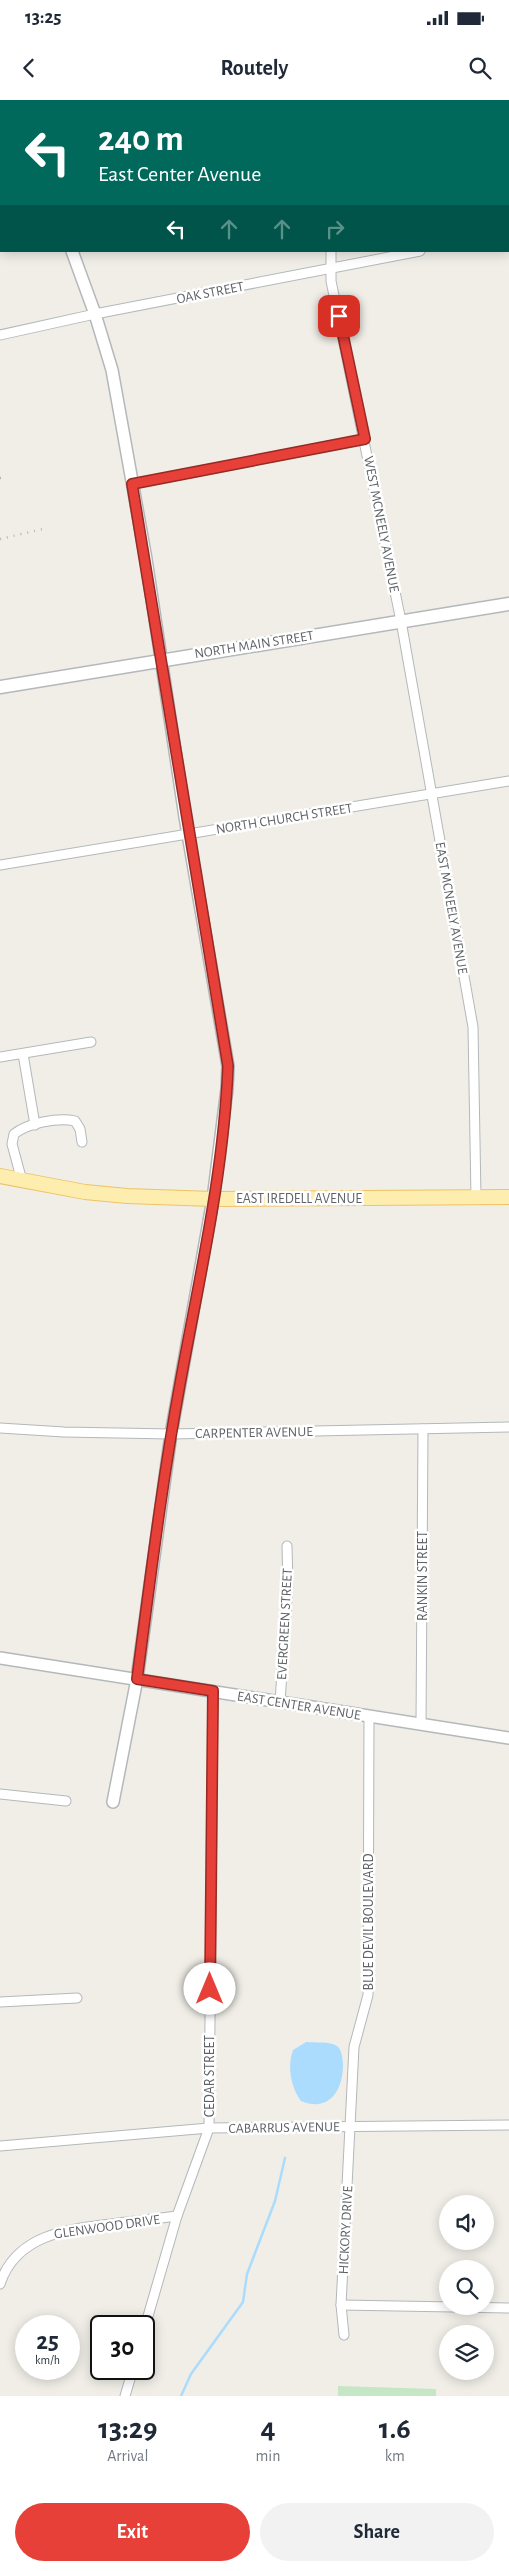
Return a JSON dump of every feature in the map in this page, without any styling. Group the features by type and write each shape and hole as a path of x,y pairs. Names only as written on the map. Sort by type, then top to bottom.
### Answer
{"main road":[{"name":"NORTH MAIN STREET","path":"0,687 509,604"},
{"name":"EAST IREDELL AVENUE","path":"0,1176 85,1192 214,1199 509,1197"}],"street":[{"path":"72,252 96,314 112,370 146,560 188,834 228,1066 214,1199 171,1434 137,1679 113,1802"},
{"name":"WEST MCNEELY AVENUE","path":"331,252 330,269 401,621"},
{"name":"OAK STREET","path":"0,335 96,314 415,252"},
{"path":"132,484 365,439"},
{"name":"EAST MCNEELY AVENUE","path":"401,621 473,1027 476,1198"},
{"name":"NORTH CHURCH STREET","path":"0,865 509,781"},
{"path":"0,1058 91,1042"},
{"path":"23,1054 35,1125"},
{"path":"22,1181 12,1144 14,1134 23,1127 67,1119 75,1121 80,1129 82,1142"},
{"name":"CARPENTER AVENUE","path":"0,1428 64,1432 171,1434 509,1427"},
{"name":"RANKIN STREET","path":"421,1724 423,1429"},
{"name":"EVERGREEN STREET","path":"280,1702 288,1584 287,1546"},
{"name":"EAST CENTER AVENUE","path":"0,1658 509,1738"},
{"name":"CEDAR STREET","path":"148,2315 177,2216 209,2128 213,1691"},
{"name":"BLUE DEVIL BOULEVARD","path":"350,2126 354,2047 368,1995 369,1716"},
{"path":"0,1794 66,1801"},
{"path":"0,2002 77,1998"},
{"name":"CABARRUS AVENUE","path":"0,2146 209,2128 509,2125"},
{"name":"HICKORY DRIVE","path":"344,2335 341,2305 350,2126"},
{"name":"GLENWOOD DRIVE","path":"0,2284 12,2262 28,2245 48,2234 70,2229 177,2216"},
{"path":"341,2305 509,2308"},
{"path":"125,2396 130,2380"}],"green space":[{"path":"338,2386 436,2389 436,2396 338,2396"}],"water":[{"path":"306,2042 334,2044 341,2051 343,2060 343,2072 335,2094 327,2101 316,2104 301,2101 291,2077 290,2063 293,2050"}],"waterway":[{"path":"181,2396 191,2374 243,2302 247,2274 275,2201 285,2158"}],"railway":[{"path":"0,539 43,529"}],"route":[{"path":"210,1989 213,1691 137,1679 171,1434 214,1199 228,1066 224,1031 185,817 146,560 132,484 365,439 339,316"}]}
